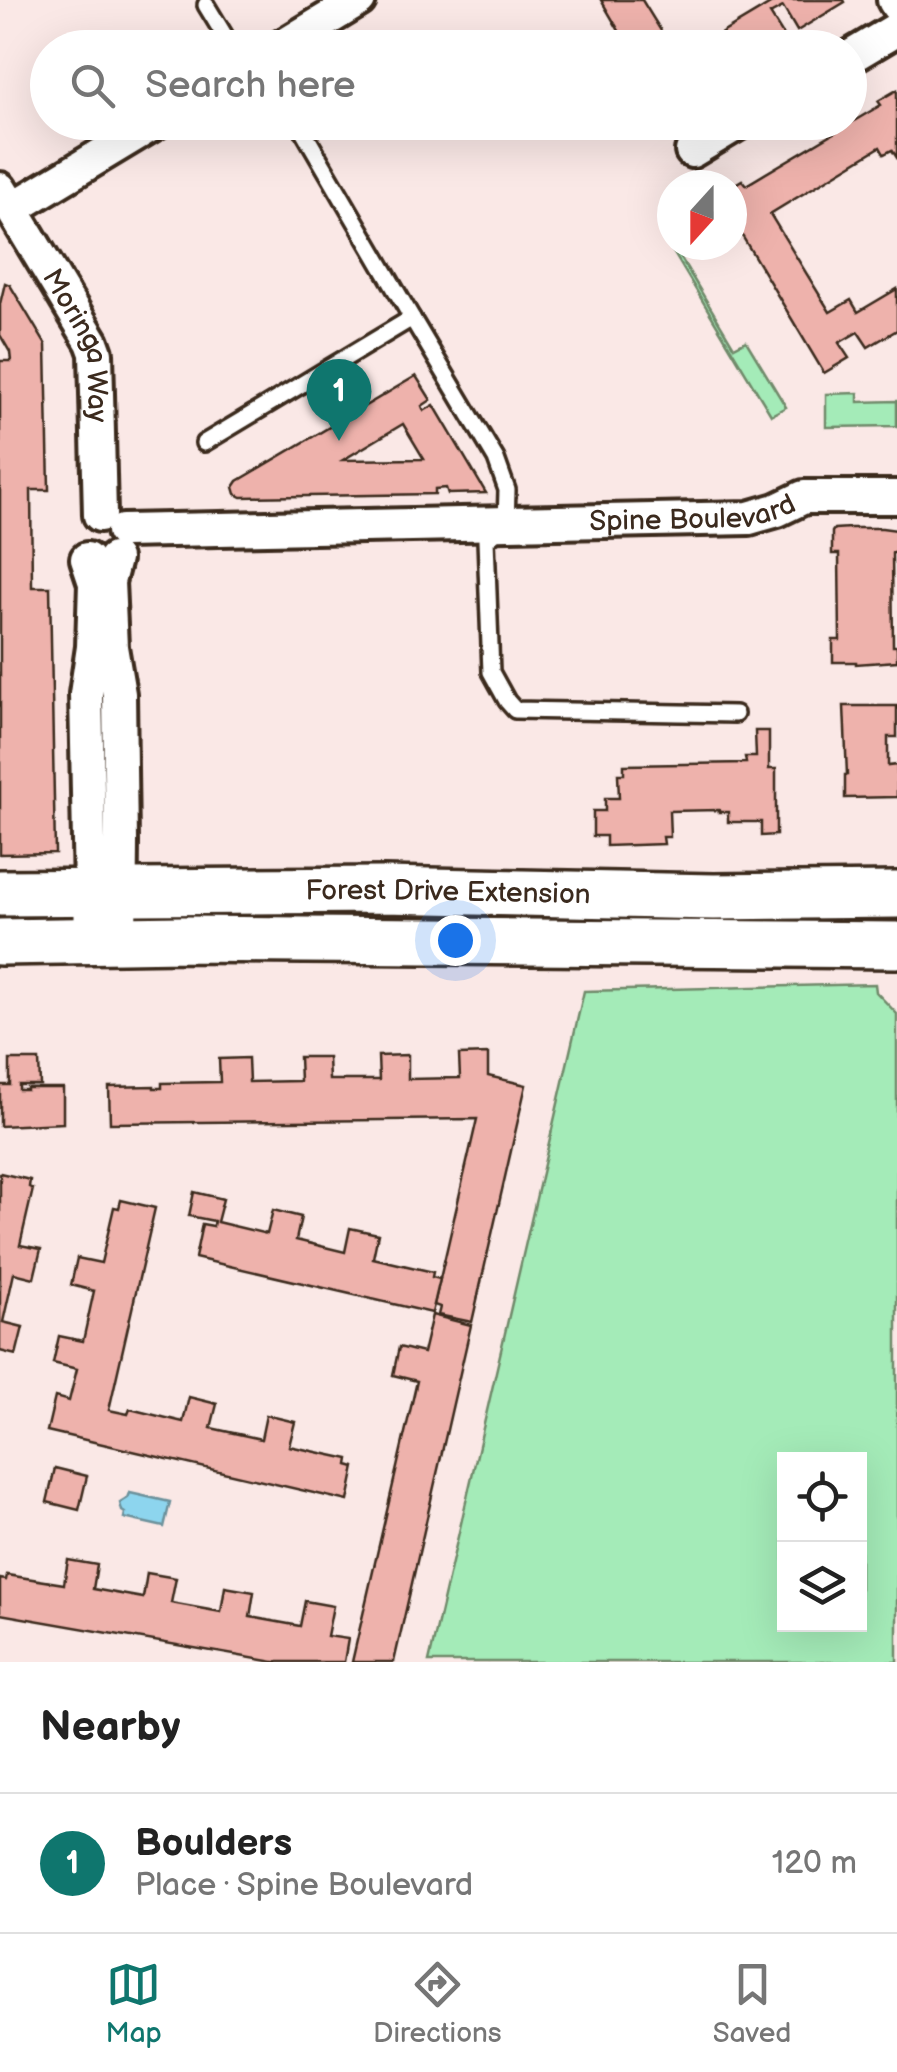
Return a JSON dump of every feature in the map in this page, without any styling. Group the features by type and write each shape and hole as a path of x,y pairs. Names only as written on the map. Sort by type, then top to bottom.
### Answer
{"street":[{"path":"310,30 359,0"},
{"path":"867,47 897,28"},
{"path":"6,199 121,140"},
{"path":"692,152 711,140"},
{"name":"Moringa Way","path":"6,199 96,353 110,542 95,583 93,647 86,694 105,891 105,940"},
{"name":"Spine Boulevard","path":"110,542 496,532 750,518 804,497 897,497"},
{"name":"Forest Drive Extension","path":"0,892 384,890 714,897 897,894"},
{"name":"Forest Drive Extension","path":"0,942 184,938 897,944"}],"lane":[{"path":"206,5 221,30"},
{"path":"308,140 496,459 507,490 496,532 491,672 507,701 515,710 735,714"},
{"path":"204,443 412,318"}],"green space":[{"path":"678,260 682,260 734,347 746,341 786,407 771,415"},
{"path":"858,393 858,402 897,401 897,426 826,427 826,394"},
{"path":"875,984 876,992 897,1014 897,1662 429,1662 584,991"}],"water":[{"path":"130,1493 170,1502 164,1527 124,1518 120,1503"}],"building":[{"path":"601,0 642,0 661,30 618,30"},
{"path":"777,0 845,2 799,30 783,7 770,14 780,30 727,30"},
{"path":"897,90 897,158 892,150 884,154 880,147 770,214 830,312 851,300 858,312 897,289 897,330 868,347 858,332 839,343 849,358 824,373 747,244 747,184 822,140 867,140 867,113 881,105 878,101"},
{"path":"5,283 10,285 46,345 49,490 31,490 32,587 50,587 55,853 0,854 0,361 11,361 0,335"},
{"path":"416,376 431,400 422,406 424,411 434,405 486,493 448,494 446,488 435,489 435,494 242,497 234,487 238,481","holes":["403,424 424,459 343,460"]},
{"path":"897,530 897,553 892,553 893,646 897,646 897,661 833,662 833,640 840,640 839,554 832,554 832,532"},
{"path":"844,706 897,706 897,737 888,737 888,766 897,765 897,797 845,798"},
{"path":"755,731 769,731 769,769 776,769 776,835 761,836 761,822 728,822 728,812 719,810 669,811 670,837 663,837 664,844 606,846 606,836 593,836 593,811 605,811 605,798 619,798 618,774 624,774 624,765 746,763 745,757 756,757"},
{"path":"488,1054 488,1076 526,1085 472,1322 438,1315 440,1307 434,1305 477,1119 110,1123 109,1087 162,1088 162,1083 220,1082 219,1059 248,1058 249,1082 300,1081 299,1057 328,1057 329,1080 379,1080 378,1056 408,1055 408,1079 460,1078 459,1055"},
{"path":"10,1060 39,1060 40,1085 19,1085 19,1090 63,1088 63,1123 0,1126 0,1085 10,1085"},
{"path":"0,1173 30,1180 29,1187 33,1189 20,1245 41,1249 34,1278 14,1273 3,1322 23,1327 16,1355 0,1351"},
{"path":"194,1192 223,1199 217,1222 267,1234 273,1210 301,1217 296,1240 345,1252 350,1228 378,1234 373,1258 433,1272 432,1277 440,1279 432,1313 195,1258 202,1224 213,1226 214,1221 189,1216"},
{"path":"121,1200 155,1208 109,1410 128,1414 130,1409 183,1422 189,1397 217,1404 211,1428 261,1439 266,1415 295,1422 289,1446 349,1459 348,1465 355,1467 348,1501 47,1431 55,1397 69,1401 77,1369 53,1363 59,1336 83,1341 94,1291 71,1285 77,1258 101,1263 114,1207 119,1208"},
{"path":"432,1315 471,1325 394,1662 352,1662 417,1381 393,1375 399,1347 423,1353"},
{"path":"55,1468 87,1476 79,1510 47,1502"},
{"path":"68,1560 97,1565 93,1589 143,1598 147,1573 176,1578 171,1603 221,1612 225,1587 254,1592 250,1617 300,1626 305,1601 333,1606 327,1636 348,1639 344,1662 274,1662 0,1614 0,1579 6,1580 7,1575 64,1584"}],"place":[{"name":"Boulders","path":"339,441"}]}
